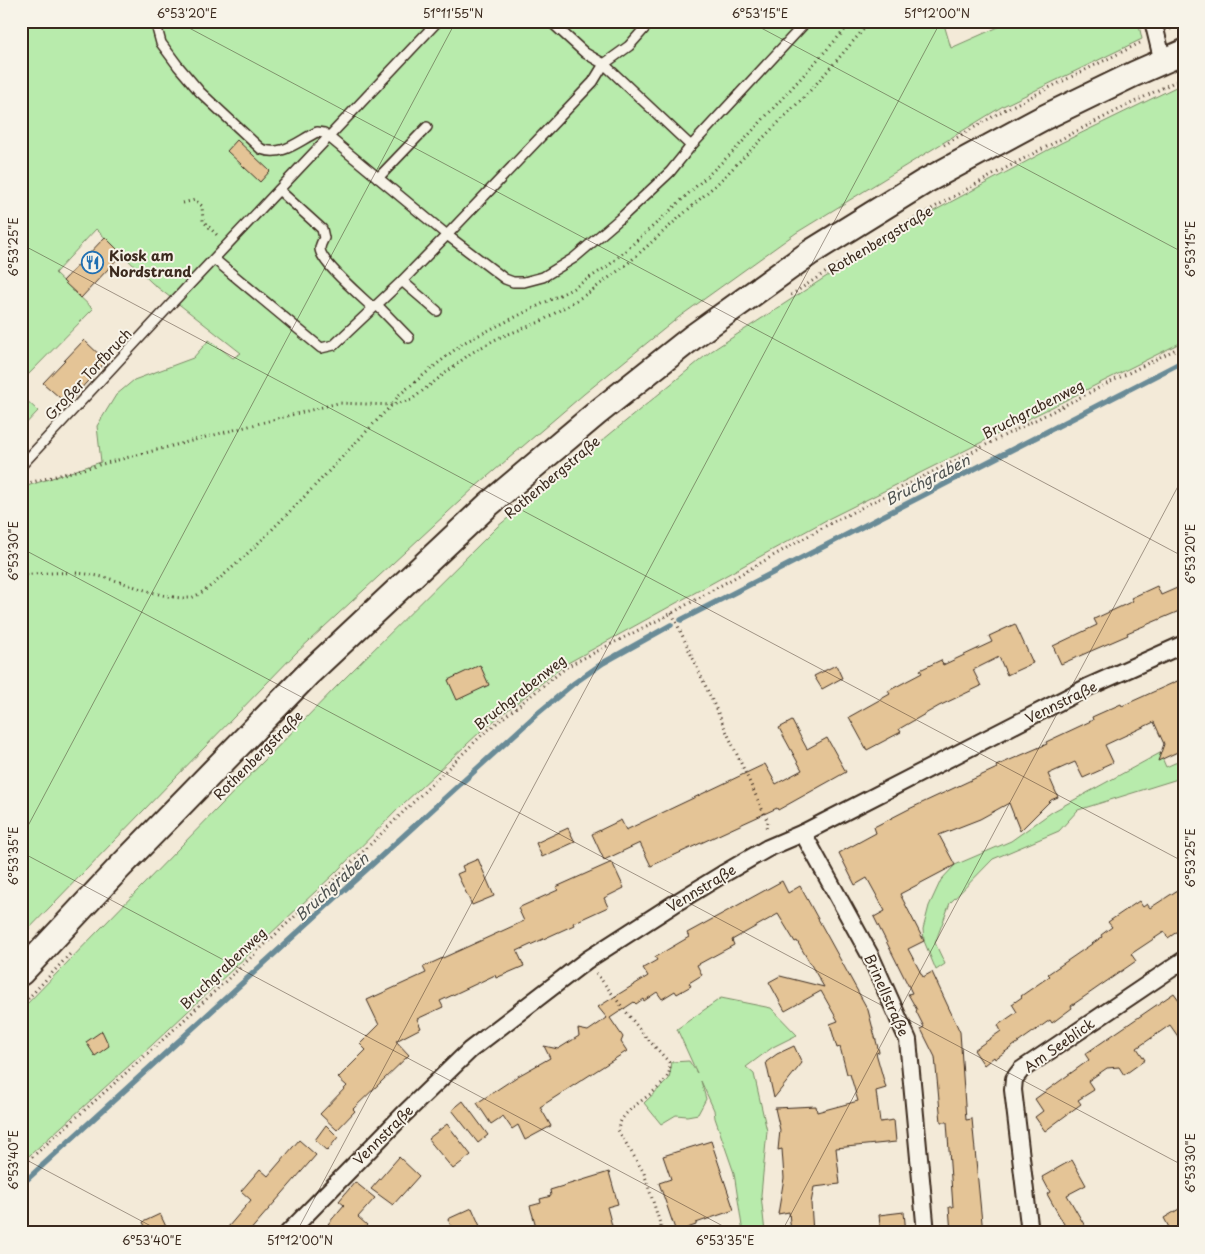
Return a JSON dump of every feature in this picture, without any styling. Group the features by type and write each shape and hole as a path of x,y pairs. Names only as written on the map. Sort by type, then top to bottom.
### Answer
{"main road":[{"name":"Rothenbergstraße","path":"21,973 118,869 309,673 489,504 597,413 694,336 804,257 924,182 1041,119 1174,57"}],"street":[{"path":"1153,21 1174,57"},
{"name":"Vennstraße","path":"288,1233 404,1114 470,1050 587,960 674,904 768,848 803,833 1088,687 1184,644"},
{"name":"Brinellstraße","path":"803,833 871,957 908,1040 926,1233"},
{"name":"Am Seeblick","path":"1030,1233 1013,1090 1014,1079 1021,1070 1184,960"}],"lane":[{"path":"155,21 161,42 178,66 200,92 261,149 269,152 279,152 290,148 317,132 324,133 447,235 505,279 512,282 524,282 542,277 574,258 623,216 670,172 691,146 807,21"},
{"name":"Großer Torfbruch","path":"21,466 438,21"},
{"path":"550,21 585,53 604,64 691,146"},
{"path":"214,258 321,348 334,345 402,282 593,82 604,64 629,46 651,21"},
{"path":"378,178 427,128"},
{"path":"279,190 322,229 324,238 320,251 328,264 409,338"},
{"path":"402,282 437,311"}],"path":[{"path":"21,485 338,403 392,405 411,400 470,353 561,311 626,265 719,182 788,114 871,21"},
{"path":"1174,27 1184,23"},
{"name":"Rothenbergstraße","path":"789,296 929,210 1060,139 1184,77"},
{"path":"183,203 195,200 202,206 203,221 227,246"},
{"name":"Bruchgrabenweg","path":"21,1167 155,1047 313,899 483,734 568,666 672,613 831,523 1184,345"},
{"path":"21,575 92,575 176,597 192,598 218,580 232,567 294,507 392,405"},
{"path":"672,613 768,822 763,837 768,848"},
{"path":"21,1006 75,949"},
{"path":"587,960 601,981 670,1065 667,1078 627,1114 619,1125 618,1130 644,1173 663,1233"}],"green space":[{"path":"21,21 943,21 951,48 1012,21 1138,21 1142,39 1003,106 796,233 679,317 584,394 474,488 296,653 21,937 21,488 101,462 97,426 116,395 134,380 193,358 209,340 233,358 241,353 152,283 96,229 55,273 93,309 21,382"},
{"path":"1184,83 1184,125 1179,131 1184,144 1184,341 828,519 566,664 481,731 403,804 333,875 152,1045 21,1163 21,1010 340,683 497,527 710,352 824,278 932,212 1061,143"},
{"path":"21,395 38,411 21,429"},
{"path":"1160,753 1166,767 1184,759 1184,777 1078,810 1059,831 993,859 950,903 935,943 945,964 936,970 924,941 923,929 929,906 941,880 955,865 1011,841 1052,812"},
{"path":"721,998 771,1008 797,1035 773,1047 746,1067 754,1074 767,1131 761,1195 765,1233 743,1233 734,1173 714,1110 701,1081 706,1099 698,1114 676,1115 661,1124 644,1103 669,1079 672,1062 689,1061 697,1073 677,1029"}],"building":[{"path":"237,140 270,171 260,182 227,151"},
{"path":"105,237 122,254 81,298 63,281"},
{"path":"84,340 106,361 67,404 43,383"},
{"path":"1184,585 1184,609 1061,664 1053,646 1097,625 1094,619 1133,601 1131,598 1157,586 1161,595"},
{"path":"1015,624 1033,663 1007,675 999,657 973,670 981,686 939,706 899,729 901,732 867,750 849,717 890,694 888,691 922,673 920,670 941,660 943,665 992,642 989,636"},
{"path":"480,665 489,685 457,700 448,680"},
{"path":"836,665 842,678 822,689 814,676"},
{"path":"1184,678 1184,749 1158,761 1164,744 1154,722 1105,745 1113,762 1102,767 1103,769 1083,778 1075,762 1048,774 1058,797 1051,800 1020,831 1009,803 980,819 939,835 955,865 900,894 924,941 908,949 923,977 932,972 960,1032 966,1120 972,1119 983,1233 951,1233 949,1207 953,1207 947,1122 941,1122 935,1057 921,1029 924,1027 917,1010 908,994 912,993 874,917 885,911 867,878 855,885 839,853 876,833 874,827 909,809 997,768 996,766 1047,744 1046,742 1093,720 1092,717 1121,704 1122,706"},
{"path":"792,721 807,749 827,738 846,772 778,810 777,808 651,866 640,843 604,860 592,834 621,820 626,830 765,764 776,784 802,770 779,728"},
{"path":"568,828 575,842 542,857 536,843"},
{"path":"478,859 494,896 472,905 457,874 464,871 462,866"},
{"path":"612,862 624,888 604,898 608,907 517,951 524,966 496,978 495,975 440,1001 443,1007 417,1019 421,1028 396,1041 409,1055 353,1109 355,1111 337,1130 320,1114 347,1086 338,1078 366,1050 360,1044 379,1025 367,1000 426,973 423,967 524,921 518,908 558,890 556,887"},
{"path":"782,881 788,893 800,886 868,1010 879,1052 876,1053 886,1088 876,1091 880,1122 894,1120 896,1142 836,1148 840,1184 814,1187 811,1203 813,1233 791,1233 789,1212 778,1214 784,1178 782,1149 778,1150 780,1130 775,1108 816,1106 817,1112 858,1101 850,1074 847,1074 840,1047 837,1048 830,1024 838,1021 821,991 785,1011 769,982 780,976 824,987 797,941 795,942 778,914 732,940 734,945 697,965 702,975 689,983 691,986 677,994 675,991 662,999 657,992 644,1001 643,999 636,1004 634,1002 610,1018 623,1037 621,1042 627,1051 540,1107 551,1126 525,1140 518,1125 512,1129 503,1116 491,1124 477,1103 550,1058 544,1046 558,1049 579,1036 578,1029 588,1031 607,1018 598,1007 648,976 643,968 657,960 655,957 689,937 687,933"},
{"path":"1184,886 1184,918 1180,921 1184,927 1168,938 1164,932 1131,954 1136,961 1071,1006 1072,1008 1052,1023 1050,1020 984,1065 974,1050 1001,1031 998,1025 1017,1012 1012,1004 1050,976 1048,974 1102,937 1101,935 1112,927 1108,922 1139,901 1143,907 1147,904 1150,908"},
{"path":"1174,993 1184,1007 1184,1045 1170,1025 1137,1048 1145,1060 1124,1075 1119,1067 1107,1068 1088,1081 1094,1090 1078,1100 1081,1104 1045,1131 1035,1117 1043,1111 1035,1099 1089,1060 1085,1054"},
{"path":"102,1031 109,1046 95,1056 86,1042"},
{"path":"794,1046 802,1063 774,1098 766,1062"},
{"path":"463,1101 488,1135 478,1143 452,1110"},
{"path":"447,1124 471,1155 453,1169 428,1139"},
{"path":"326,1125 338,1137 327,1151 315,1140"},
{"path":"299,1140 316,1155 248,1233 223,1233 251,1200 241,1191 260,1169 268,1176"},
{"path":"711,1141 734,1210 676,1232 659,1183 671,1179 663,1156"},
{"path":"399,1157 419,1176 393,1205 371,1189"},
{"path":"1072,1160 1086,1185 1067,1195 1089,1233 1069,1233 1047,1194 1050,1192 1042,1177"},
{"path":"609,1172 618,1204 607,1207 614,1233 538,1233 530,1206 541,1203 540,1199 551,1196 550,1190"},
{"path":"355,1182 375,1198 358,1217 367,1225 360,1233 338,1233 328,1224 344,1205 339,1201"},
{"path":"1184,1206 1184,1226 1172,1233 1164,1218"},
{"path":"472,1208 483,1233 454,1233 448,1219"},
{"path":"904,1212 906,1233 881,1233 879,1215"},
{"path":"160,1214 169,1233 148,1233 143,1222"}],"waterway":[{"name":"Bruchgraben","path":"681,620 1184,361"},
{"name":"Bruchgraben","path":"21,1185 537,714 573,684 603,663 671,625"}],"place":[{"name":"Kiosk am Nordstrand","path":"93,263"}]}
